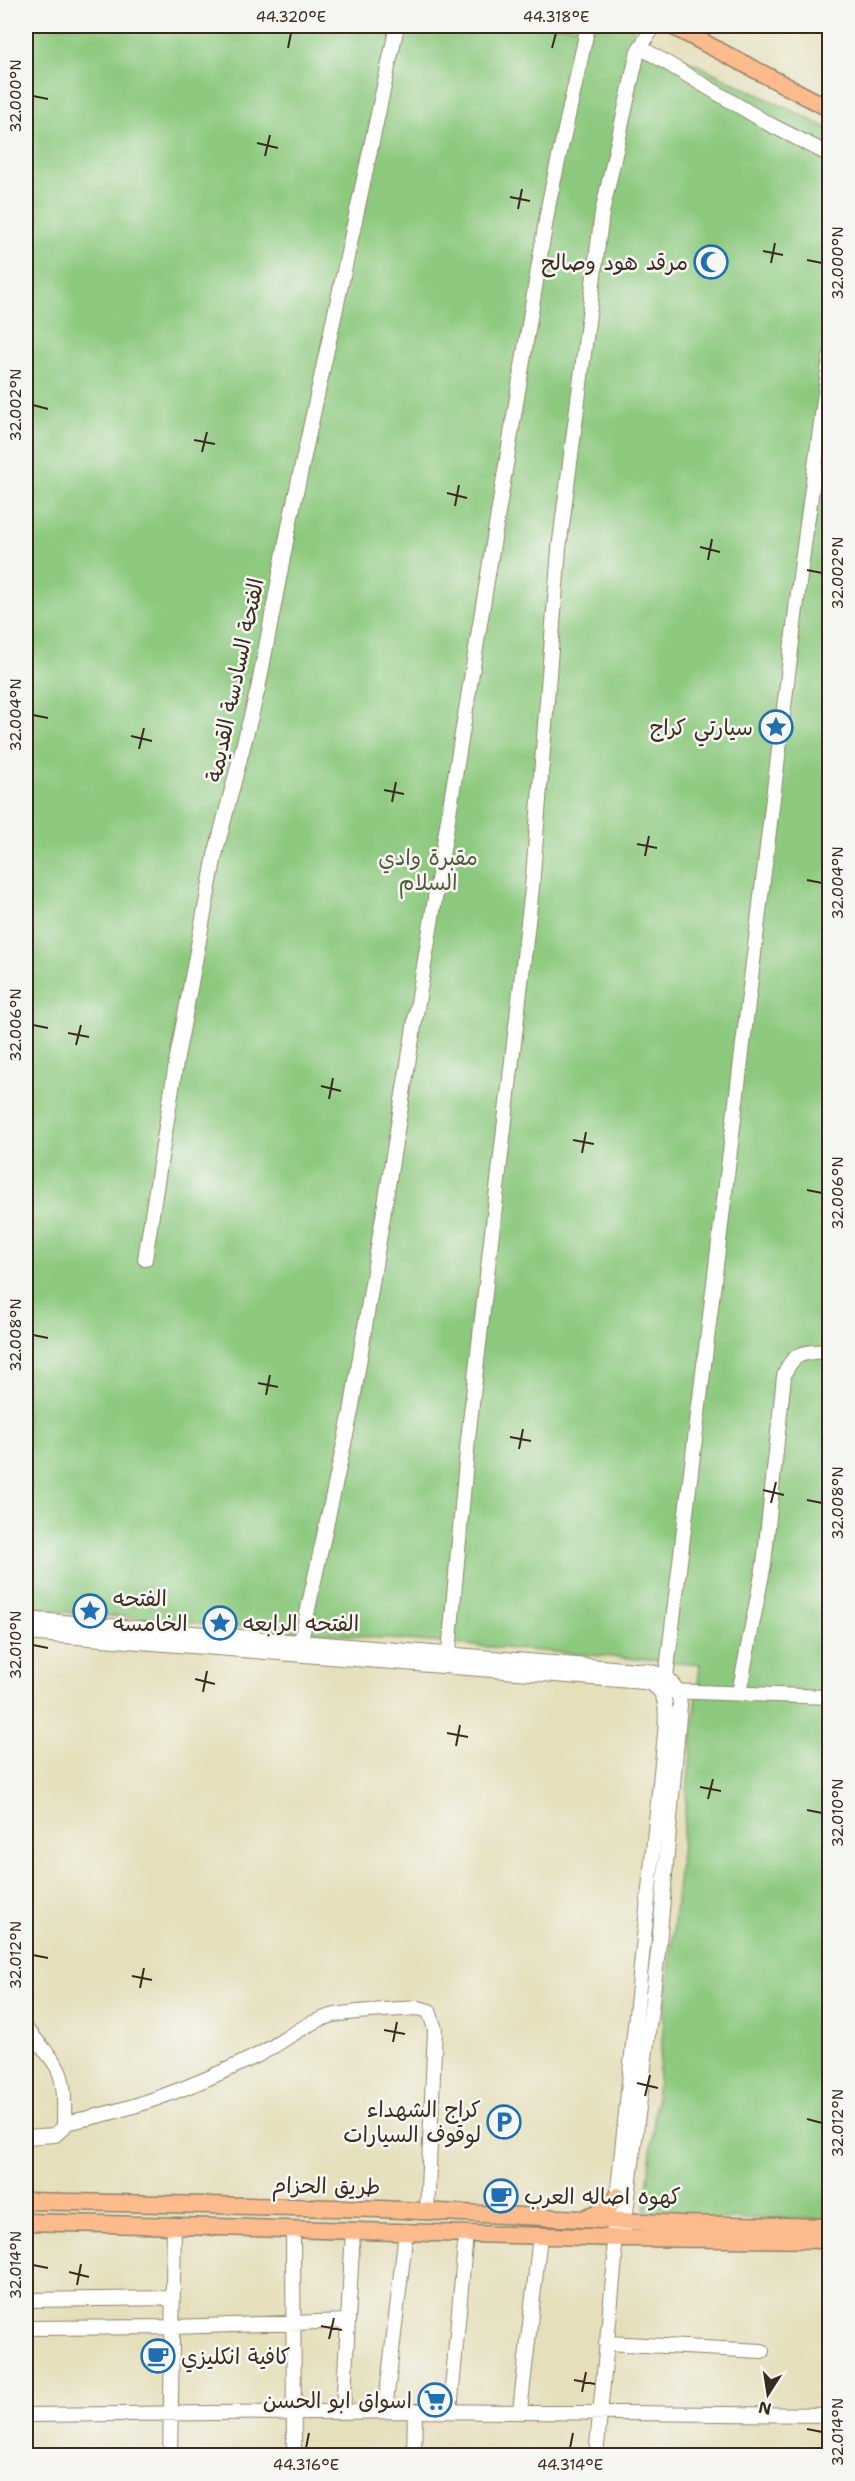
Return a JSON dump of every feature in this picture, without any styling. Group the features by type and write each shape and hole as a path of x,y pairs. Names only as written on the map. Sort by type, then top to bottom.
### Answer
{"main road":[{"path":"672,26 830,109"},
{"path":"689,26 830,98"},
{"path":"583,2218 608,2208 618,2196"},
{"name":"طريق الحزام","path":"26,2201 583,2218 619,2230"},
{"path":"195,2205 202,2208 205,2214 204,2222 199,2227"},
{"path":"232,2228 227,2223 226,2215 236,2206"},
{"name":"طريق الحزام","path":"26,2222 540,2236 619,2230"},
{"path":"619,2230 830,2228"},
{"path":"619,2230 830,2240"}],"street":[{"name":"الفتحة السادسة القديمة","path":"145,1260 176,1063 215,855 258,689 293,509 397,26"},
{"path":"301,1641 351,1412 549,202 588,26"},
{"path":"449,1652 468,1439 532,888 559,549 602,213 640,47 654,26"},
{"path":"640,47 769,124 830,155"},
{"path":"619,2230 618,2196 665,1734 666,1706 661,1692 666,1677 799,580 830,357"},
{"path":"739,1693 764,1564 784,1376 790,1361 798,1355 830,1351"},
{"path":"26,1619 49,1621 78,1630 324,1656 358,1652 449,1652 648,1671 666,1677 677,1690 680,1705 659,1944 615,2259 596,2456"},
{"path":"49,1621 52,1626 50,1635"},
{"path":"26,1633 50,1635 78,1630 324,1642 358,1652 644,1682 661,1692 677,1690 830,1697"},
{"path":"324,1642 327,1648 324,1656"},
{"path":"646,1923 652,1927 661,1925"},
{"path":"645,1942 654,1940 659,1944"},
{"path":"64,2123 105,2116 153,2102 235,2066 310,2024 335,2015 418,2008 429,2011 435,2029 427,2212"},
{"path":"26,2029 61,2070 65,2085 64,2127 55,2135 26,2137"},
{"path":"170,2456 174,2226"},
{"path":"293,2229 294,2456"},
{"path":"343,2411 353,2230"},
{"path":"385,2411 406,2231"},
{"path":"450,2411 466,2233"},
{"path":"520,2411 540,2236"},
{"path":"26,2300 172,2298"},
{"path":"26,2328 172,2327 348,2321"},
{"path":"606,2343 762,2351"},
{"path":"26,2415 294,2411 830,2415"},
{"path":"414,2456 415,2411"}],"green space":[{"name":"مقبرة وادي السلام","path":"26,26 631,26 638,36 829,129 829,2219 644,2219 700,1664 26,1609"}],"place":[{"name":"مرقد هود وصالح","path":"711,262"},
{"name":"سيارتي كراج","path":"776,727"},
{"name":"الفتحه الخامسه","path":"90,1611"},
{"name":"الفتحه الرابعه","path":"220,1623"},
{"name":"كراج الشهداء لوقوف السيارات","path":"504,2122"},
{"name":"كهوه اصاله العرب","path":"501,2196"},
{"name":"كافية انكليزي","path":"158,2356"},
{"name":"اسواق ابو الحسن","path":"435,2400"}]}
